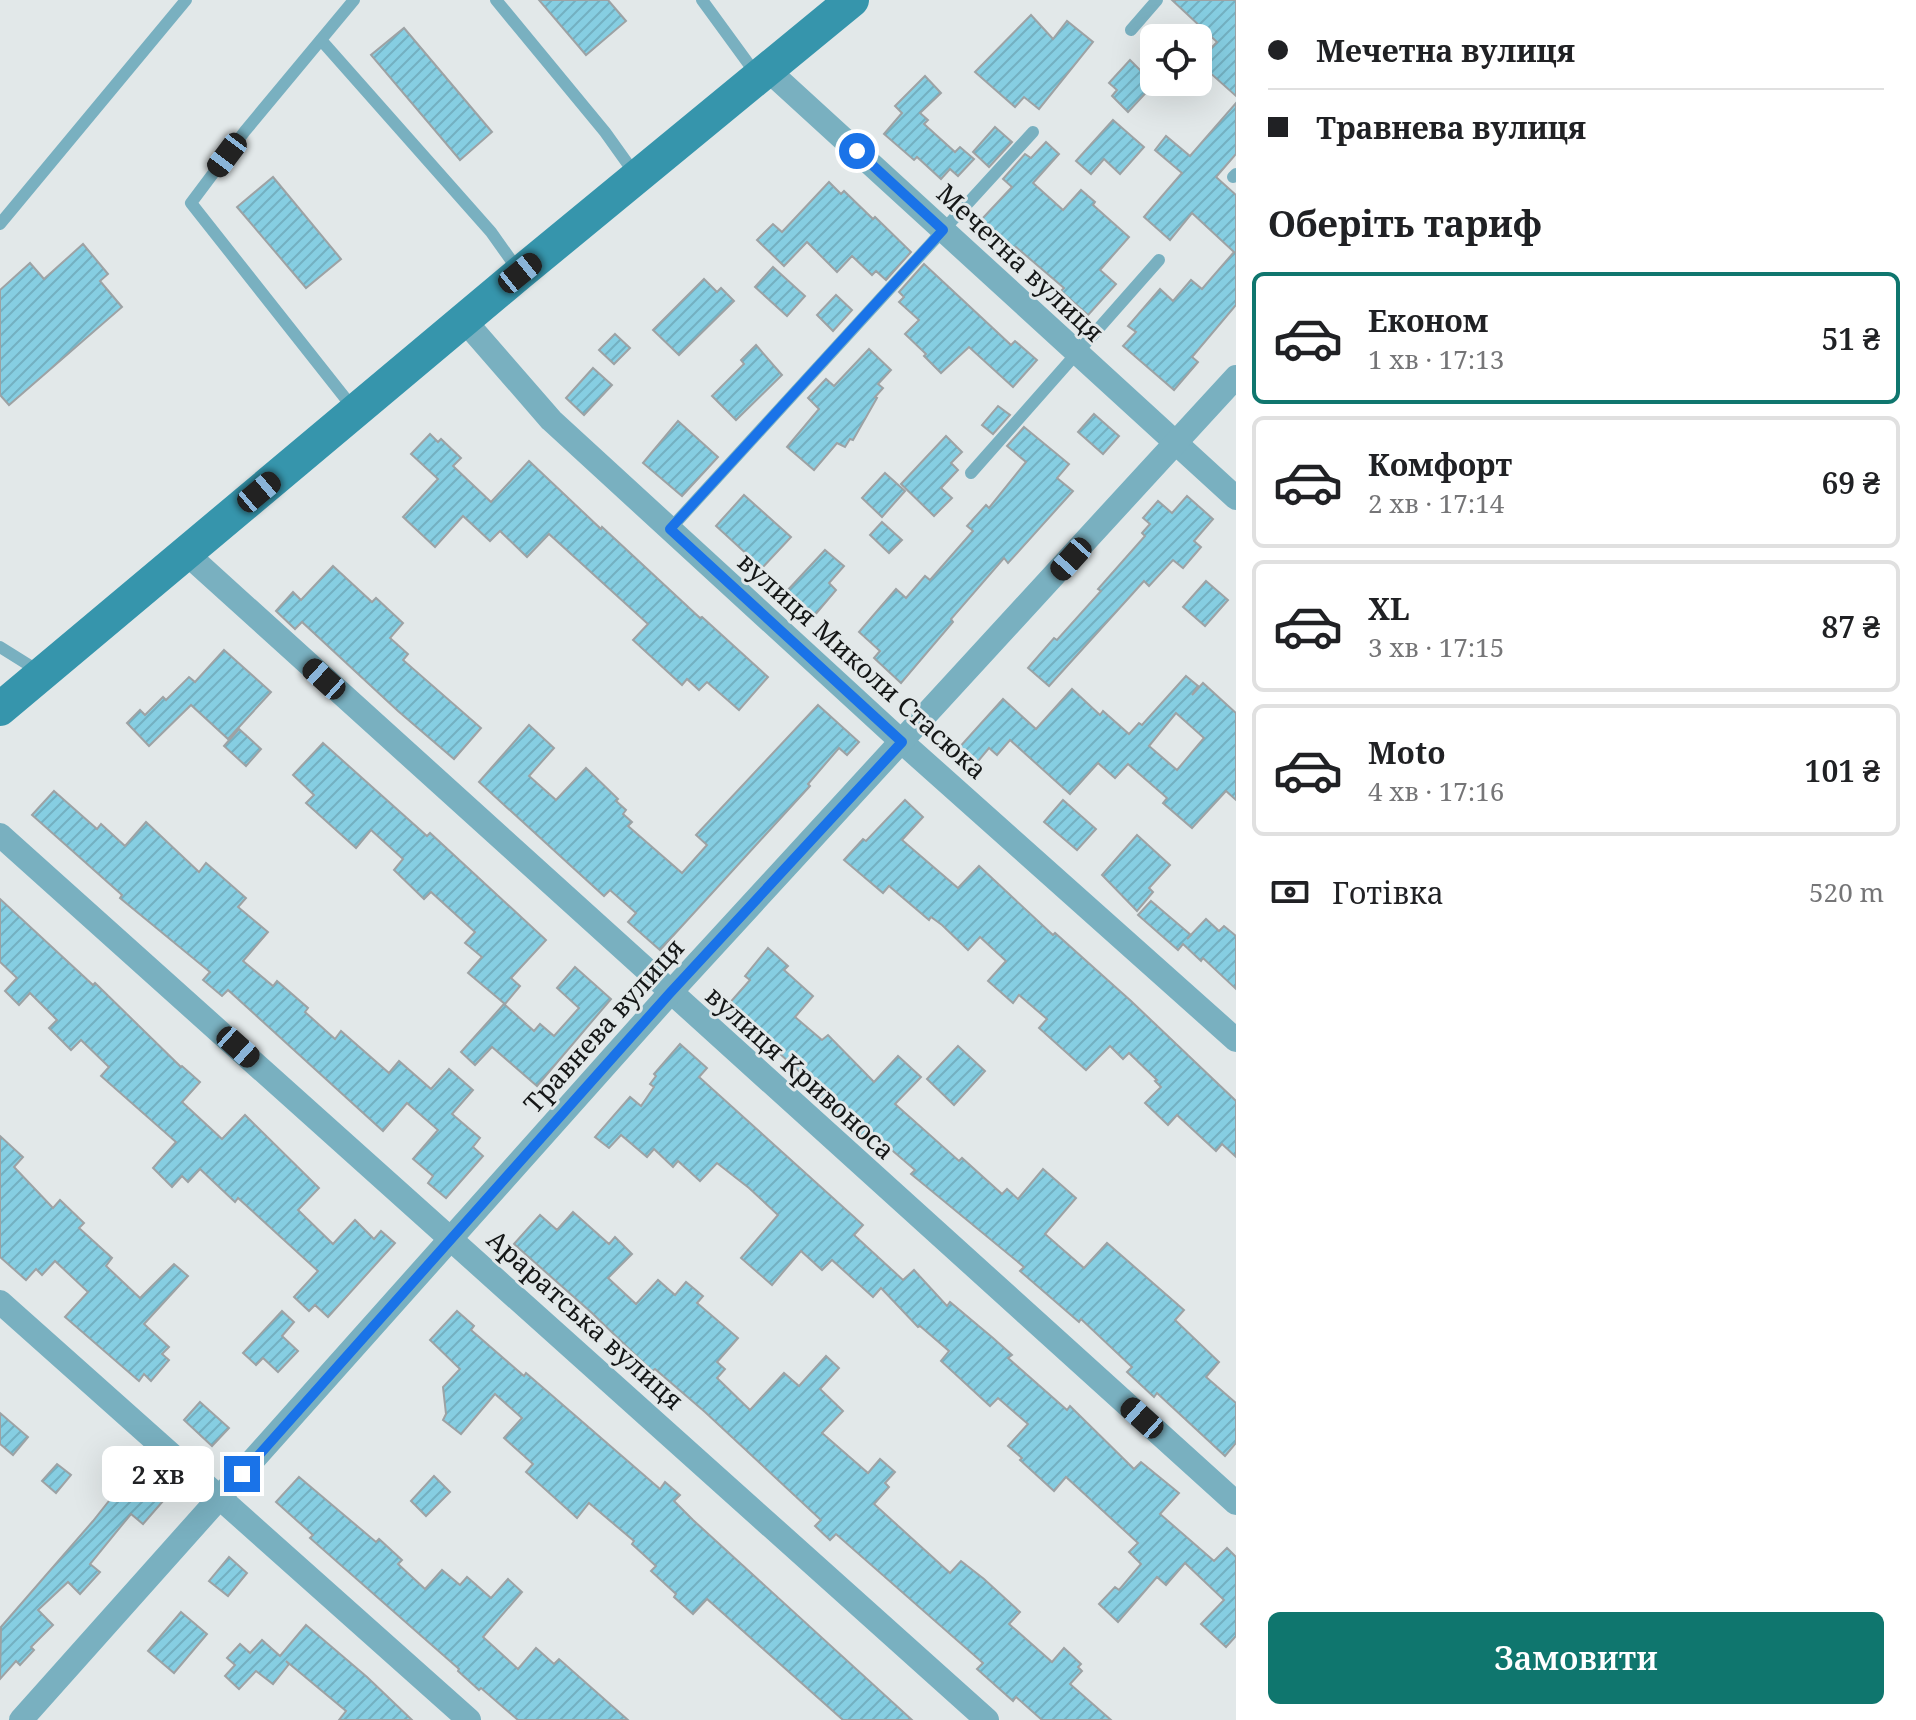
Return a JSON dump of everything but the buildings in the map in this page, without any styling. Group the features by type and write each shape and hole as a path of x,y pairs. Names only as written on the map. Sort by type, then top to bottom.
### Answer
{"main road":[{"path":"0,709 355,410 852,0"}],"street":[{"name":"Мечетна вулиця","path":"763,73 943,230 1236,498"},
{"name":"вулиця Миколи Стасюка","path":"464,320 551,420 902,742 1236,1040"},
{"name":"Травнева вулиця","path":"21,1720 670,993 1236,377"},
{"name":"вулиця Кривоноса","path":"186,553 1236,1503"},
{"name":"Араратська вулиця","path":"0,835 987,1720"},
{"path":"0,1302 469,1720"}],"lane":[{"path":"0,224 186,0"},
{"path":"354,0 191,203 355,410"},
{"path":"496,0 605,132 636,177"},
{"path":"702,0 763,73"},
{"path":"1131,30 1157,0"},
{"path":"321,40 491,232 520,273"},
{"path":"670,529 1033,132"},
{"path":"971,473 1159,260"},
{"path":"0,647 43,674"}],"route":[{"path":"242,1474 670,993 902,742 670,529 943,230 857,151"}]}
